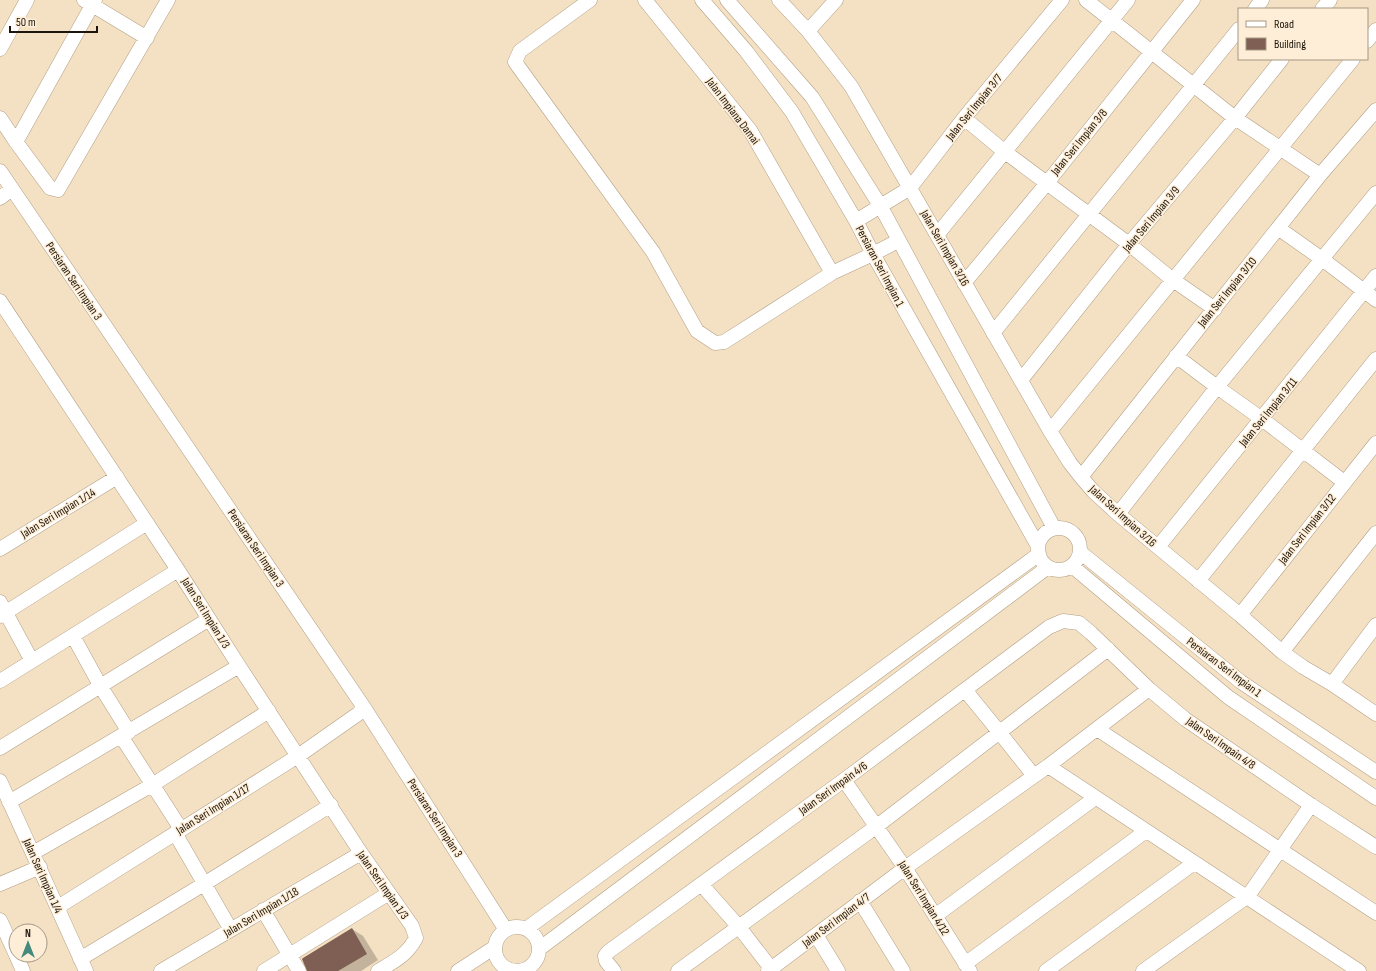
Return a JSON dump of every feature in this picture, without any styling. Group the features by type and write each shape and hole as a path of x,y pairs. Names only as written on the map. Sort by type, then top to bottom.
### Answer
{"street":[{"path":"0,49 27,0"},
{"path":"0,118 50,188 58,190 168,0"},
{"path":"590,0 520,51 515,62 653,252 697,331 715,343 724,342 832,273 898,241"},
{"name":"Jalan Impiana Damai","path":"645,0 750,130 832,273"},
{"name":"Persiaran Seri Impian 1","path":"702,0 746,52 792,112 856,221 1038,550"},
{"path":"727,0 812,97 881,207 1054,528"},
{"name":"Jalan Seri Impian 3/16","path":"779,0 808,31 851,86 1050,431 1070,463 1081,477 1093,491 1118,514 1240,615 1282,652 1376,713"},
{"path":"808,31 836,0"},
{"name":"Jalan Seri Impian 3/7","path":"856,221 910,188 964,118 1062,0"},
{"path":"1086,0 1235,118 1320,175"},
{"path":"937,235 1128,0"},
{"name":"Jalan Seri Impian 3/8","path":"964,283 1047,183 1193,0"},
{"path":"1256,8 1262,0"},
{"path":"1323,8 1330,0"},
{"path":"16,142 91,2 147,38"},
{"path":"993,333 1238,29"},
{"path":"1368,40 1376,30"},
{"name":"Jalan Seri Impian 3/9","path":"1021,380 1129,244 1235,118 1281,60"},
{"path":"1050,431 1352,60"},
{"name":"Jalan Seri Impian 3/10","path":"1081,477 1320,175 1375,113"},
{"path":"964,118 1005,152 1129,244 1173,280 1215,309"},
{"name":"Persiaran Seri Impian 3","path":"0,171 365,708 506,930"},
{"path":"0,198 12,189"},
{"path":"1118,514 1217,387 1376,193"},
{"path":"1278,228 1376,300"},
{"name":"Jalan Seri Impian 3/11","path":"1158,548 1376,276"},
{"name":"Jalan Seri Impian 1/3","path":"0,301 147,522 361,853 412,926 416,938 410,948 400,958 378,971"},
{"path":"1176,356 1344,482"},
{"path":"1198,581 1376,359"},
{"name":"Jalan Seri Impian 3/12","path":"1240,615 1344,482 1374,449"},
{"name":"Jalan Seri Impian 1/14","path":"0,549 117,477"},
{"path":"32,661 2,610 147,522"},
{"path":"1054,528 1062,528 1070,531 1076,536 1080,544 1080,552 1077,559 1072,566 1064,569 1056,570 1048,567 1042,561 1038,550 1041,538 1046,532 1054,528"},
{"path":"1282,652 1376,533"},
{"path":"526,929 1038,550"},
{"name":"Persiaran Seri Impian 1","path":"1080,552 1241,682 1376,772"},
{"path":"1072,566 1228,697 1376,798"},
{"path":"539,949 1048,567"},
{"path":"0,681 178,570"},
{"path":"0,748 209,619"},
{"name":"Jalan Seri Impain 4/6","path":"614,971 606,961 605,956 608,952 844,780 1049,627 1063,621 1079,623"},
{"name":"Jalan Seri Impain 4/8","path":"1079,623 1149,689 1202,731 1311,806 1376,847"},
{"path":"1332,684 1376,625"},
{"path":"74,636 152,785 178,831 204,884 231,930"},
{"path":"678,971 877,826 1108,649"},
{"path":"9,802 239,666"},
{"name":"Jalan Seri Impian 4/7","path":"770,970 860,901 1048,766 1149,689"},
{"path":"965,690 1034,776"},
{"name":"Jalan Seri Impian 1/17","path":"58,907 298,756 365,708"},
{"path":"33,853 152,785 269,711"},
{"path":"1097,729 1376,913"},
{"path":"1048,766 1194,863 1248,896 1359,971"},
{"name":"Jalan Seri Impian 4/12","path":"844,780 905,868 967,967"},
{"name":"Jalan Seri Impian 1/4","path":"0,781 83,965"},
{"path":"935,916 1096,798"},
{"path":"83,965 204,884 331,806"},
{"path":"1143,971 1248,896 1311,806"},
{"path":"967,967 1146,831"},
{"name":"Jalan Seri Impian 1/18","path":"161,971 361,853"},
{"path":"1046,971 1194,863"},
{"path":"0,884 40,867"},
{"path":"701,884 739,927 770,970"},
{"path":"264,971 389,893"},
{"path":"860,901 903,971"},
{"path":"263,910 299,971"},
{"path":"0,920 8,938"},
{"path":"516,927 526,929 533,934 539,949 538,956 531,969 505,970 498,960 495,948 497,940 506,930 516,927"},
{"path":"816,935 838,971"},
{"path":"458,971 495,948"}],"building":[{"path":"352,928 367,954 338,971 307,971 302,959 303,958"}]}
